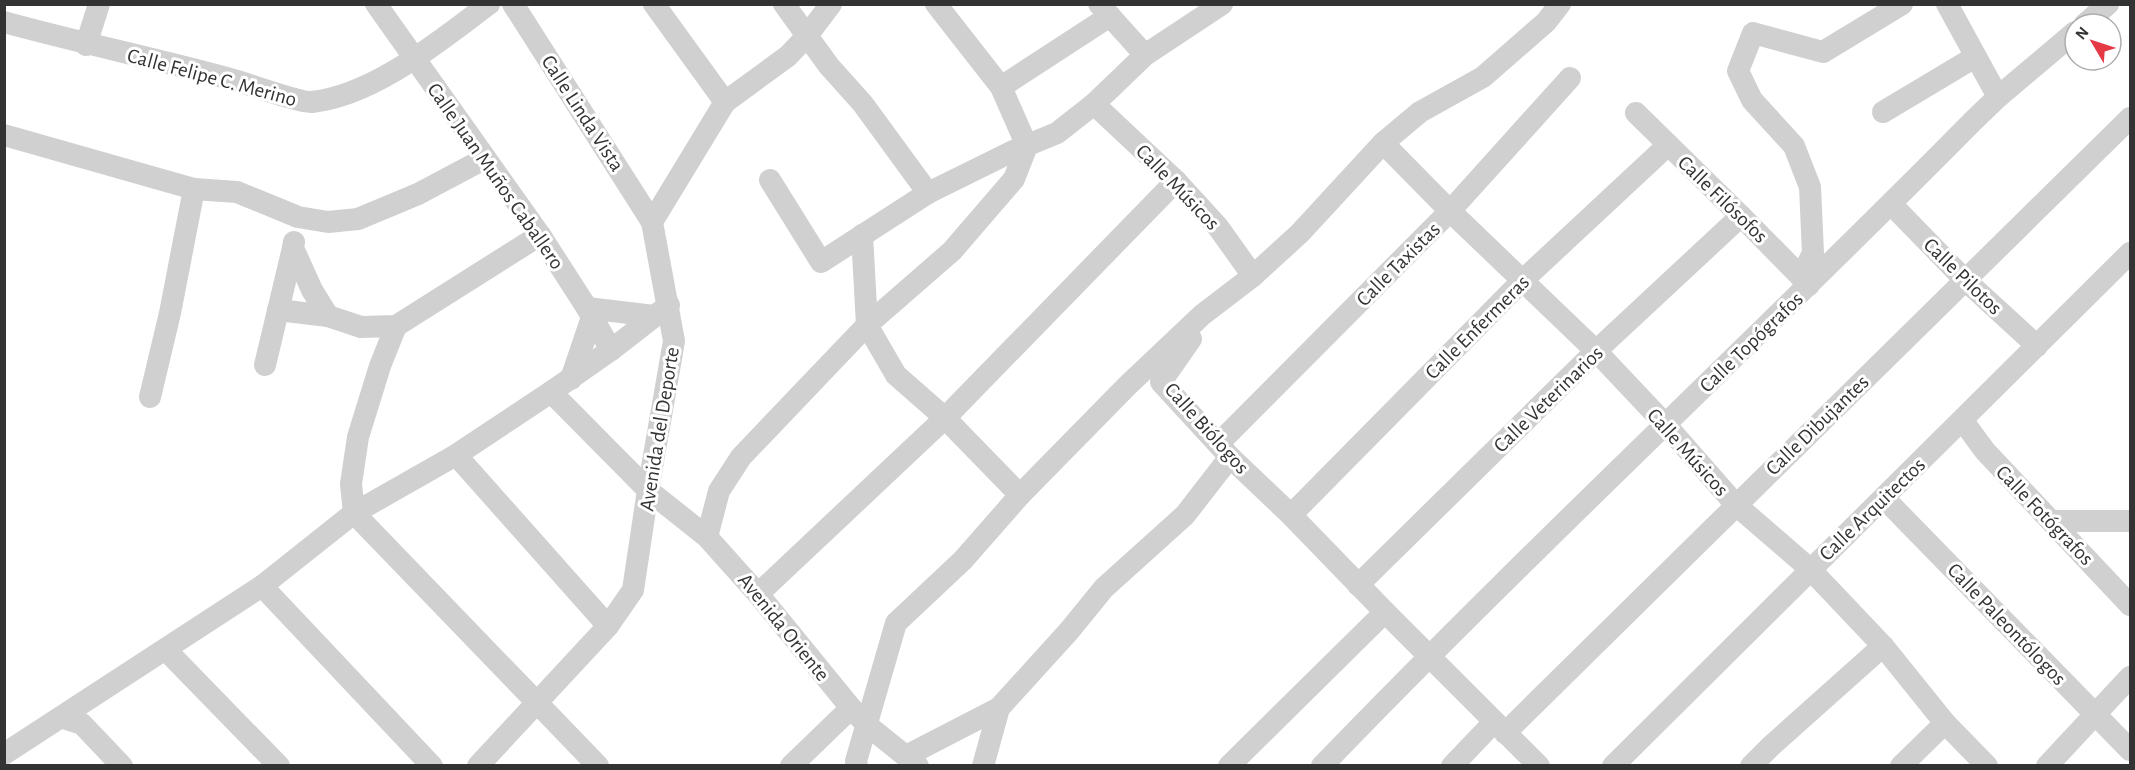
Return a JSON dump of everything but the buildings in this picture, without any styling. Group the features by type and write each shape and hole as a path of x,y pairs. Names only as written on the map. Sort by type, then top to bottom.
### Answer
{"street":[{"path":"86,45 99,4"},
{"name":"Calle Juan Muños Caballero","path":"376,4 540,235 611,350"},
{"name":"Calle Felipe C. Merino","path":"4,22 86,45 234,80 310,103 355,91 414,59 489,4"},
{"name":"Calle Linda Vista","path":"513,4 652,222"},
{"path":"654,4 725,102"},
{"path":"795,21 831,4"},
{"path":"707,537 719,491 741,457 867,325 952,251 1014,179 1027,146 1000,87 936,4"},
{"name":"Calle Biólogos","path":"1539,765 1225,450 1161,381 1195,334 1202,315 1253,276 1300,232 1383,143 1420,112 1483,77 1546,22 1560,4"},
{"path":"1805,281 1813,252 1810,187 1794,146 1752,100 1738,71 1754,33 1823,52 1902,4"},
{"path":"1947,4 1998,97"},
{"path":"770,180 822,262 928,194 1057,133 1094,104 1145,55 1221,5"},
{"path":"1000,87 1104,10 1145,55"},
{"path":"652,222 725,102 788,56 795,21"},
{"path":"795,21 829,66 863,104 928,194"},
{"name":"Calle Topógrafos","path":"1322,765 1429,654 1665,424 1805,281 1891,204 1998,97 2063,42"},
{"path":"1883,112 1975,57"},
{"name":"Calle Taxistas","path":"999,708 1069,631 1104,588 1185,515 1225,450 1450,211 1570,78"},
{"name":"Calle Músicos","path":"1094,104 1176,181 1218,227 1253,276"},
{"name":"Calle Filósofos","path":"1636,113 1805,281"},
{"name":"Calle Dibujantes","path":"1452,765 1499,727 1736,505 2130,118"},
{"path":"4,135 194,189 237,192 298,217 328,222 358,219 418,194 484,159"},
{"name":"Calle Músicos","path":"1383,143 1450,211 1596,351 1665,424 1736,505 1810,569 1883,646 1945,723 1987,765"},
{"name":"Calle Enfermeras","path":"1291,515 1522,281 1668,145"},
{"path":"758,594 945,418 1176,181"},
{"path":"150,397 170,313 194,189"},
{"name":"Calle Pilotos","path":"1891,204 1965,280 2037,345"},
{"name":"Calle Veterinarios","path":"1358,585 1596,351 1741,216"},
{"path":"266,365 298,217"},
{"name":"Avenida del Deporte","path":"478,765 608,626 633,590 674,341 662,311 652,222"},
{"path":"278,310 328,316 361,327 396,326 540,235"},
{"path":"862,235 867,325 896,375 945,418 1020,495"},
{"path":"293,248 312,290 328,316"},
{"name":"Calle Arquitectos","path":"1613,765 1810,569 1963,422 2130,253"},
{"path":"571,379 589,312 662,311"},
{"path":"4,754 262,586 354,513 456,455 571,379 662,311"},
{"path":"857,765 856,760 896,623 963,560 1020,495 1128,384 1202,315"},
{"path":"396,326 380,366 358,437 351,484 354,513 598,765"},
{"path":"361,327 380,366"},
{"name":"Avenida Oriente","path":"551,392 648,490 707,537 758,594 851,708 912,761"},
{"name":"Calle Fotógrafos","path":"1963,422 1985,452 2130,605"},
{"path":"456,455 608,626"},
{"name":"Calle Paleontólogos","path":"1884,498 2130,750"},
{"path":"2052,521 2130,521"},
{"path":"2107,580 2130,580"},
{"path":"262,586 432,765"},
{"path":"1229,765 1385,612"},
{"path":"1751,765 1883,646"},
{"path":"166,650 279,765"},
{"path":"2047,765 2130,677"},
{"path":"791,765 851,708"},
{"path":"912,761 999,708"},
{"path":"983,765 999,708"},
{"path":"61,717 82,724 122,765"},
{"path":"1901,765 1945,723"}]}
